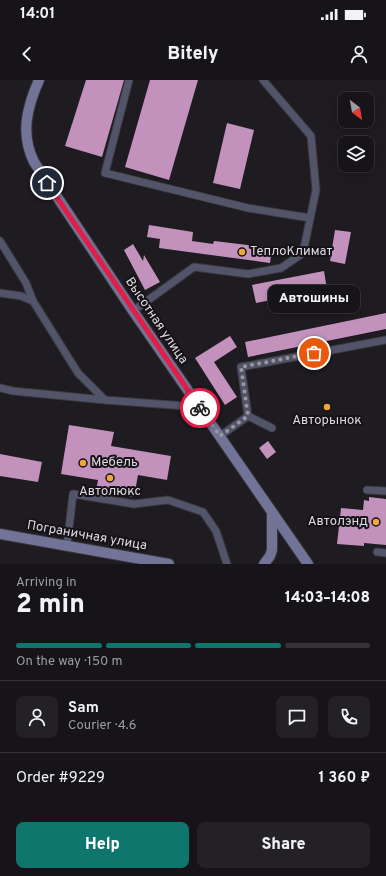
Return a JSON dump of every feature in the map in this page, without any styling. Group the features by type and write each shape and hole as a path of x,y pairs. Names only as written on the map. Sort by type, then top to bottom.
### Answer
{"street":[{"name":"Высотная улица","path":"39,80 30,103 26,122 27,145 32,158 133,310 308,564"},
{"path":"264,564 270,556 272,550 272,512"},
{"name":"Пограничная улица","path":"0,534 169,564"}],"lane":[{"path":"129,80 106,173 248,208 310,218"},
{"path":"133,310 194,267 248,274 282,268 303,253 316,190 311,136 263,80"},
{"path":"0,241 26,283 33,301 78,373 105,400"},
{"path":"0,293 21,296 33,301"},
{"path":"248,416 241,367 386,340"},
{"path":"0,388 13,391 105,400 199,407"},
{"path":"248,416 272,428"},
{"path":"220,436 248,416"},
{"path":"367,490 386,491"},
{"path":"67,546 73,494 134,504 168,500 203,512 216,531 227,564"},
{"path":"378,552 386,552"}],"building":[{"path":"86,80 124,80 102,157 65,146"},
{"path":"150,80 198,80 169,180 125,167"},
{"path":"227,123 254,130 240,189 213,183"},
{"path":"149,225 193,232 192,241 213,244 214,241 272,248 270,263 159,248 160,239 147,237"},
{"path":"335,230 351,232 345,264 330,261"},
{"path":"133,244 143,261 144,255 160,282 145,290 124,250"},
{"path":"324,271 327,289 256,303 252,285"},
{"path":"386,313 386,329 248,357 245,342"},
{"path":"230,336 237,347 214,362 237,397 225,405 195,358"},
{"path":"69,425 114,432 111,446 171,456 167,480 138,475 134,497 96,491 98,480 61,474"},
{"path":"268,441 276,452 267,459 259,448"},
{"path":"0,454 42,462 38,482 0,476"},
{"path":"369,497 386,499 386,545 364,543 364,546 337,544 341,508 363,510 364,500 369,501"}],"way so far":[{"path":"200,408 220,436 248,416 241,367 314,353"}],"place":[{"name":"ТеплоКлимат","path":"242,252"},
{"name":"Автошины","path":"314,353"},
{"name":"Авторынок","path":"327,407"},
{"name":"Мебель","path":"83,463"},
{"name":"Автолюкс","path":"110,478"},
{"name":"Автолэнд","path":"376,522"}],"route":[{"path":"47,183 200,408"}]}
